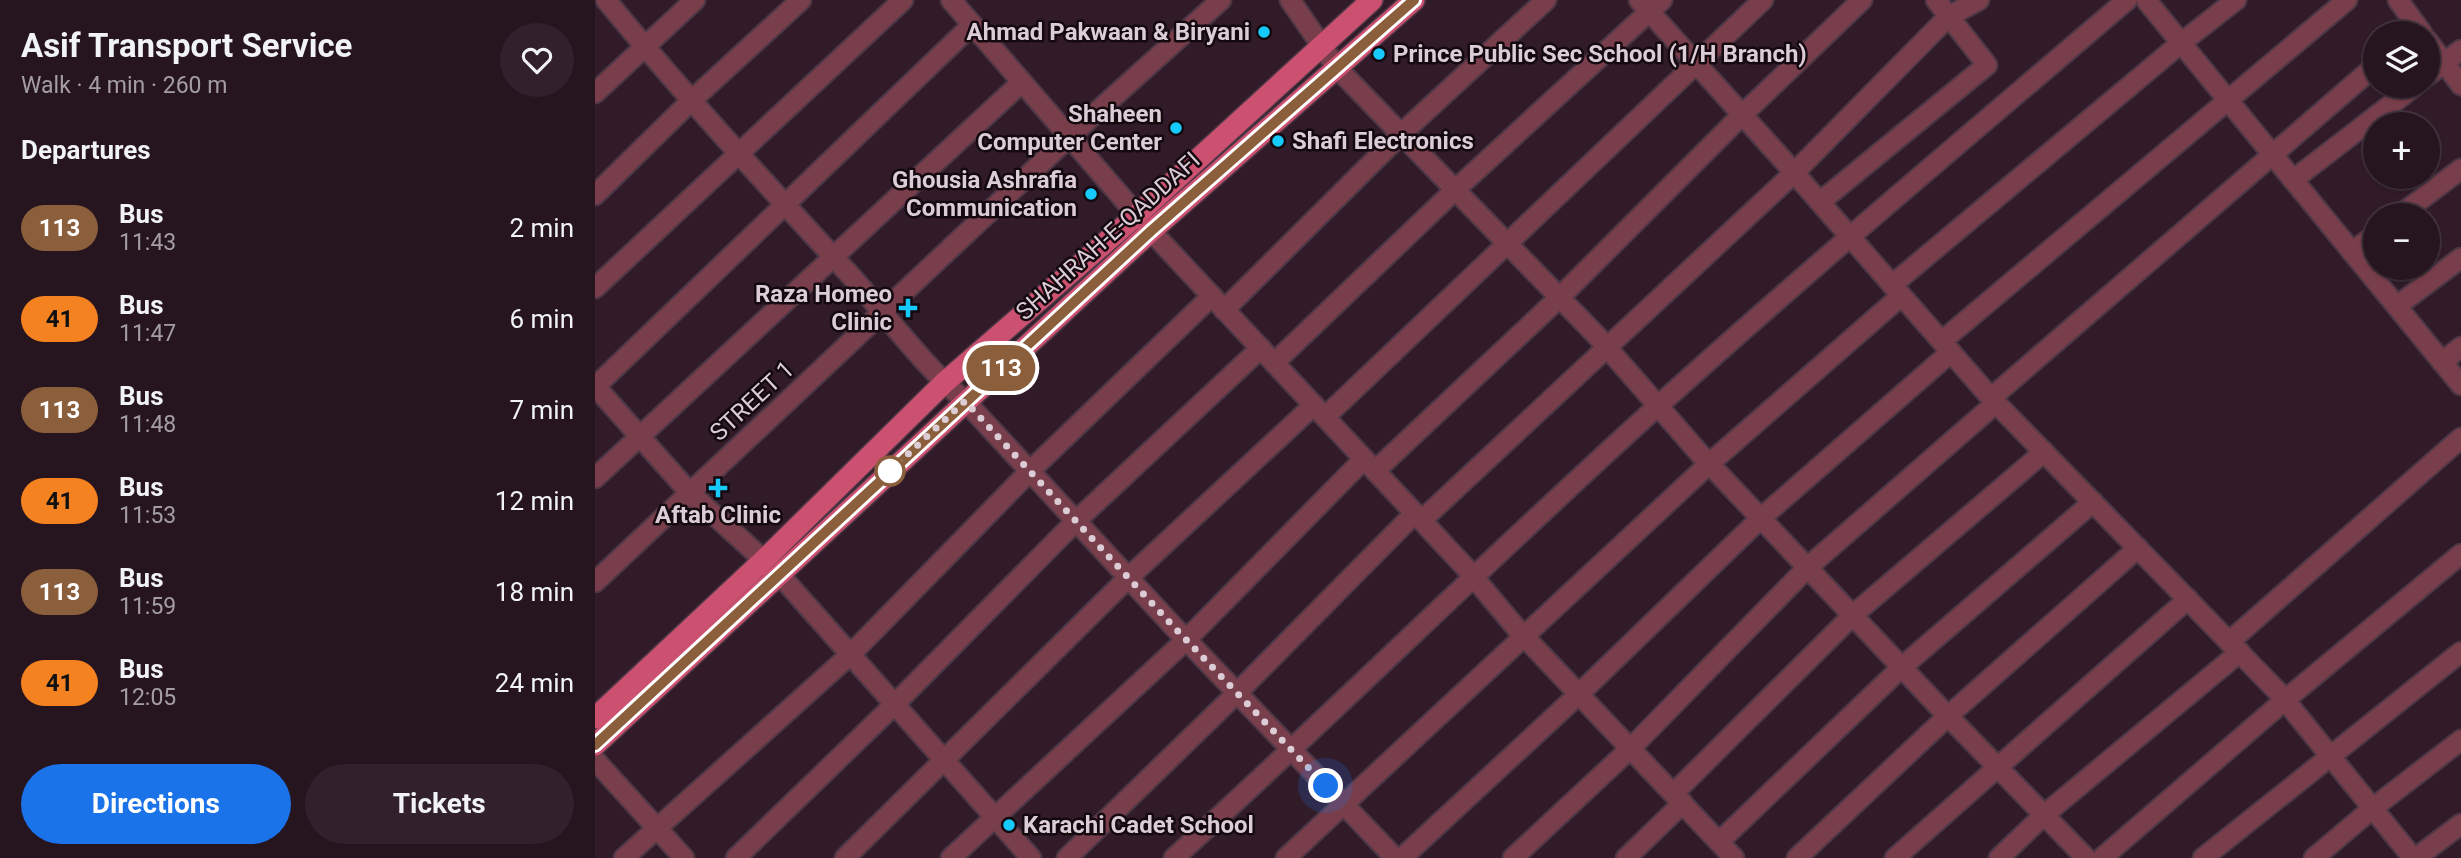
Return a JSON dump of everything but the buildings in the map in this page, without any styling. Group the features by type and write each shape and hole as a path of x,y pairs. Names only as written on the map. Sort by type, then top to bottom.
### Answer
{"main road":[{"name":"SHAHRAH-E-QADDAFI","path":"595,718 965,401 1322,45 1372,0"},
{"name":"SHAHRAH-E-QADDAFI","path":"595,745 772,567 944,383 1337,68 1414,0"}],"street":[{"path":"606,0 944,383 965,401 1186,640 1395,858"},
{"path":"595,93 695,0"},
{"path":"595,195 692,100 801,0"},
{"path":"595,288 903,0"},
{"path":"951,0 1144,223 1473,576 1524,637 1734,858"},
{"path":"1290,0 1337,68 1606,346 1761,518 2086,858"},
{"path":"624,858 851,654 1030,471 1218,303 1546,0"},
{"path":"845,858 1128,578 1506,242 1763,0"},
{"path":"951,858 1370,465 1560,298 1742,115 1862,0"},
{"path":"1820,202 1987,65 1936,0"},
{"path":"1067,858 1418,517 1794,173 1949,16 1979,0"},
{"path":"1174,858 1658,406 1850,236 2127,0"},
{"path":"2146,0 2461,385"},
{"path":"1286,858 1897,290 2181,43 2236,0"},
{"path":"1402,858 1946,347 2228,100 2347,0"},
{"path":"2406,3 2415,21"},
{"name":"STREET 1","path":"595,582 1208,4"},
{"path":"736,858 895,704 1076,521 1455,190 1650,4 1696,64 1993,400 2285,700 2415,858 2461,824"},
{"path":"972,25 595,387 690,493 772,567 1031,858"},
{"path":"2440,66 2461,50"},
{"path":"2440,58 2461,85"},
{"path":"1513,858 1631,748 1808,567 1993,400 2363,76"},
{"path":"595,478 1022,82"},
{"path":"2293,180 2399,98"},
{"path":"2416,203 2461,169"},
{"path":"2352,252 2363,244"},
{"path":"2396,306 2461,258"},
{"path":"2442,362 2461,348"},
{"path":"1999,858 2235,647 2461,438"},
{"path":"1626,858 1678,798 1853,615 2044,452"},
{"path":"1719,842 1902,667 2092,502"},
{"path":"1797,858 1948,716 2138,548"},
{"path":"2102,858 2285,700 2461,554"},
{"path":"1895,858 2188,599"},
{"path":"2203,858 2461,652"},
{"path":"2314,858 2372,808 2461,740"},
{"path":"595,760 684,858"}],"bus line":[{"name":"113","path":"595,745 1151,231 1414,0"}],"place":[{"name":"Ahmad Pakwaan & Biryani","path":"1264,32"},
{"name":"Prince Public Sec School (1/H Branch)","path":"1379,54"},
{"name":"Shaheen Computer Center","path":"1176,128"},
{"name":"Shafi Electronics","path":"1278,141"},
{"name":"Ghousia Ashrafia Communication","path":"1091,194"},
{"name":"Raza Homeo Clinic","path":"908,308"},
{"name":"Aftab Clinic","path":"718,488"},
{"name":"Karachi Cadet School","path":"1009,825"}],"route":[{"path":"890,471 965,401 1173,626 1326,786"}]}
